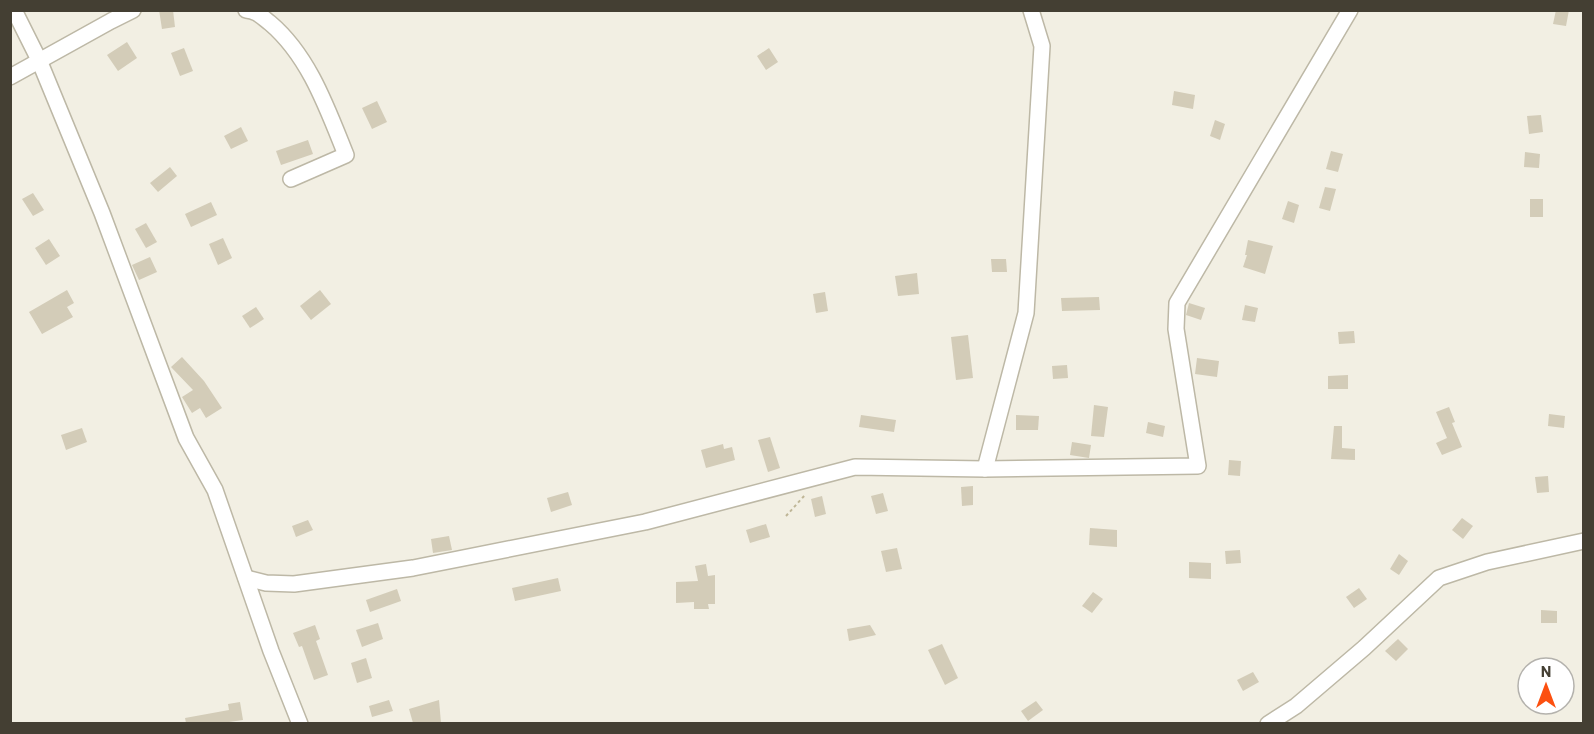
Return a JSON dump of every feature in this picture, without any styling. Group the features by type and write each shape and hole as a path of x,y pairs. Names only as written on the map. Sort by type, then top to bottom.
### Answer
{"street":[{"path":"15,10 39,60 102,213 186,438 215,490 271,651 300,723"},
{"path":"10,77 133,10"},
{"path":"246,10 255,11 283,34 322,95 346,155 291,179"},
{"path":"985,469 1026,313 1042,46 1031,10"},
{"path":"246,578 266,583 294,584 413,568 645,522 855,467 985,469 1198,466 1176,329 1178,303 1350,10"},
{"path":"1268,723 1296,706 1339,670 1439,578 1487,562 1584,541"}],"building":[{"path":"159,10 173,10 175,27 162,29"},
{"path":"1556,10 1569,10 1566,26 1553,24"},
{"path":"127,42 137,58 118,71 107,55"},
{"path":"184,48 193,71 180,76 171,53"},
{"path":"769,48 778,62 766,70 757,56"},
{"path":"1174,91 1195,95 1193,109 1172,105"},
{"path":"377,101 387,122 372,129 362,108"},
{"path":"1541,115 1543,132 1529,134 1527,116"},
{"path":"1215,120 1225,124 1220,140 1210,136"},
{"path":"241,127 248,141 231,149 224,136"},
{"path":"308,140 313,154 281,165 276,151"},
{"path":"1331,151 1343,154 1338,172 1326,169"},
{"path":"1525,152 1540,154 1539,168 1524,167"},
{"path":"170,167 177,176 158,192 150,183"},
{"path":"1325,187 1336,189 1330,211 1319,208"},
{"path":"33,193 44,210 33,216 22,199"},
{"path":"1530,199 1543,199 1543,217 1530,217"},
{"path":"1288,201 1299,205 1294,223 1282,219"},
{"path":"211,202 217,215 191,227 185,214"},
{"path":"146,223 157,242 146,248 135,229"},
{"path":"223,238 232,258 218,265 209,244"},
{"path":"49,239 60,256 46,265 35,248"},
{"path":"1248,240 1273,246 1265,274 1243,267"},
{"path":"150,257 157,272 139,280 132,265"},
{"path":"991,259 1006,259 1007,272 992,272"},
{"path":"917,273 919,294 898,296 895,276"},
{"path":"67,290 74,303 67,307 73,317 42,334 29,312"},
{"path":"320,290 331,304 311,320 300,306"},
{"path":"825,292 828,311 816,313 813,294"},
{"path":"1099,297 1100,310 1062,311 1061,298"},
{"path":"1189,303 1205,308 1201,320 1186,315"},
{"path":"1245,305 1258,308 1255,322 1242,320"},
{"path":"256,307 264,319 250,328 242,316"},
{"path":"1354,331 1355,343 1339,344 1338,332"},
{"path":"968,335 973,378 956,380 951,337"},
{"path":"182,357 204,381 222,408 206,418 200,408 192,413 182,397 193,390 171,367"},
{"path":"1197,358 1219,361 1217,377 1195,374"},
{"path":"1067,365 1068,378 1053,379 1052,366"},
{"path":"1348,375 1348,389 1328,389 1328,376"},
{"path":"1094,405 1108,407 1104,437 1091,436"},
{"path":"1449,407 1455,422 1452,423 1462,447 1442,455 1436,443 1447,438 1436,412"},
{"path":"1549,414 1565,416 1564,428 1548,426"},
{"path":"861,415 896,420 894,432 859,427"},
{"path":"1016,415 1039,416 1038,430 1016,430"},
{"path":"1148,422 1165,426 1163,437 1146,433"},
{"path":"1334,426 1342,426 1342,448 1355,449 1355,460 1331,459"},
{"path":"82,428 87,442 66,450 61,435"},
{"path":"770,437 780,468 768,472 758,440"},
{"path":"1072,442 1091,445 1089,458 1070,455"},
{"path":"723,444 724,449 732,447 735,460 706,468 701,450"},
{"path":"1229,460 1241,461 1240,476 1228,475"},
{"path":"1548,476 1549,492 1537,493 1535,477"},
{"path":"973,486 973,505 962,506 961,487"},
{"path":"568,492 572,505 551,512 547,498"},
{"path":"883,493 888,511 876,514 871,496"},
{"path":"822,496 826,514 815,517 811,499"},
{"path":"1462,518 1473,526 1463,539 1452,530"},
{"path":"308,520 313,530 296,537 292,526"},
{"path":"766,524 770,537 750,543 746,530"},
{"path":"1090,528 1117,530 1117,547 1089,545"},
{"path":"449,536 452,550 433,553 431,539"},
{"path":"897,548 902,569 886,572 881,551"},
{"path":"1240,550 1241,563 1226,564 1225,551"},
{"path":"1399,554 1408,561 1399,575 1390,569"},
{"path":"1189,562 1211,563 1211,579 1189,578"},
{"path":"706,564 708,576 715,575 715,604 708,604 709,609 694,609 694,602 676,603 676,582 698,581 695,566"},
{"path":"558,578 561,591 515,601 512,588"},
{"path":"1359,588 1367,599 1354,608 1346,597"},
{"path":"397,589 401,601 370,612 366,600"},
{"path":"1093,592 1103,599 1092,613 1082,606"},
{"path":"1541,610 1557,611 1557,623 1541,623"},
{"path":"378,623 383,639 362,647 356,630"},
{"path":"315,625 320,639 316,641 328,675 314,680 302,646 299,647 293,633"},
{"path":"870,625 876,635 849,641 847,629"},
{"path":"1398,639 1408,649 1396,661 1385,651"},
{"path":"942,644 958,678 945,685 928,650"},
{"path":"366,658 372,678 357,683 351,663"},
{"path":"1253,672 1259,682 1243,691 1237,680"},
{"path":"389,700 393,711 372,717 369,706"},
{"path":"439,700 441,723 413,723 409,709"},
{"path":"1036,701 1043,710 1028,721 1021,711"},
{"path":"240,702 243,720 222,723 186,723 185,718 229,710 228,704"}]}
